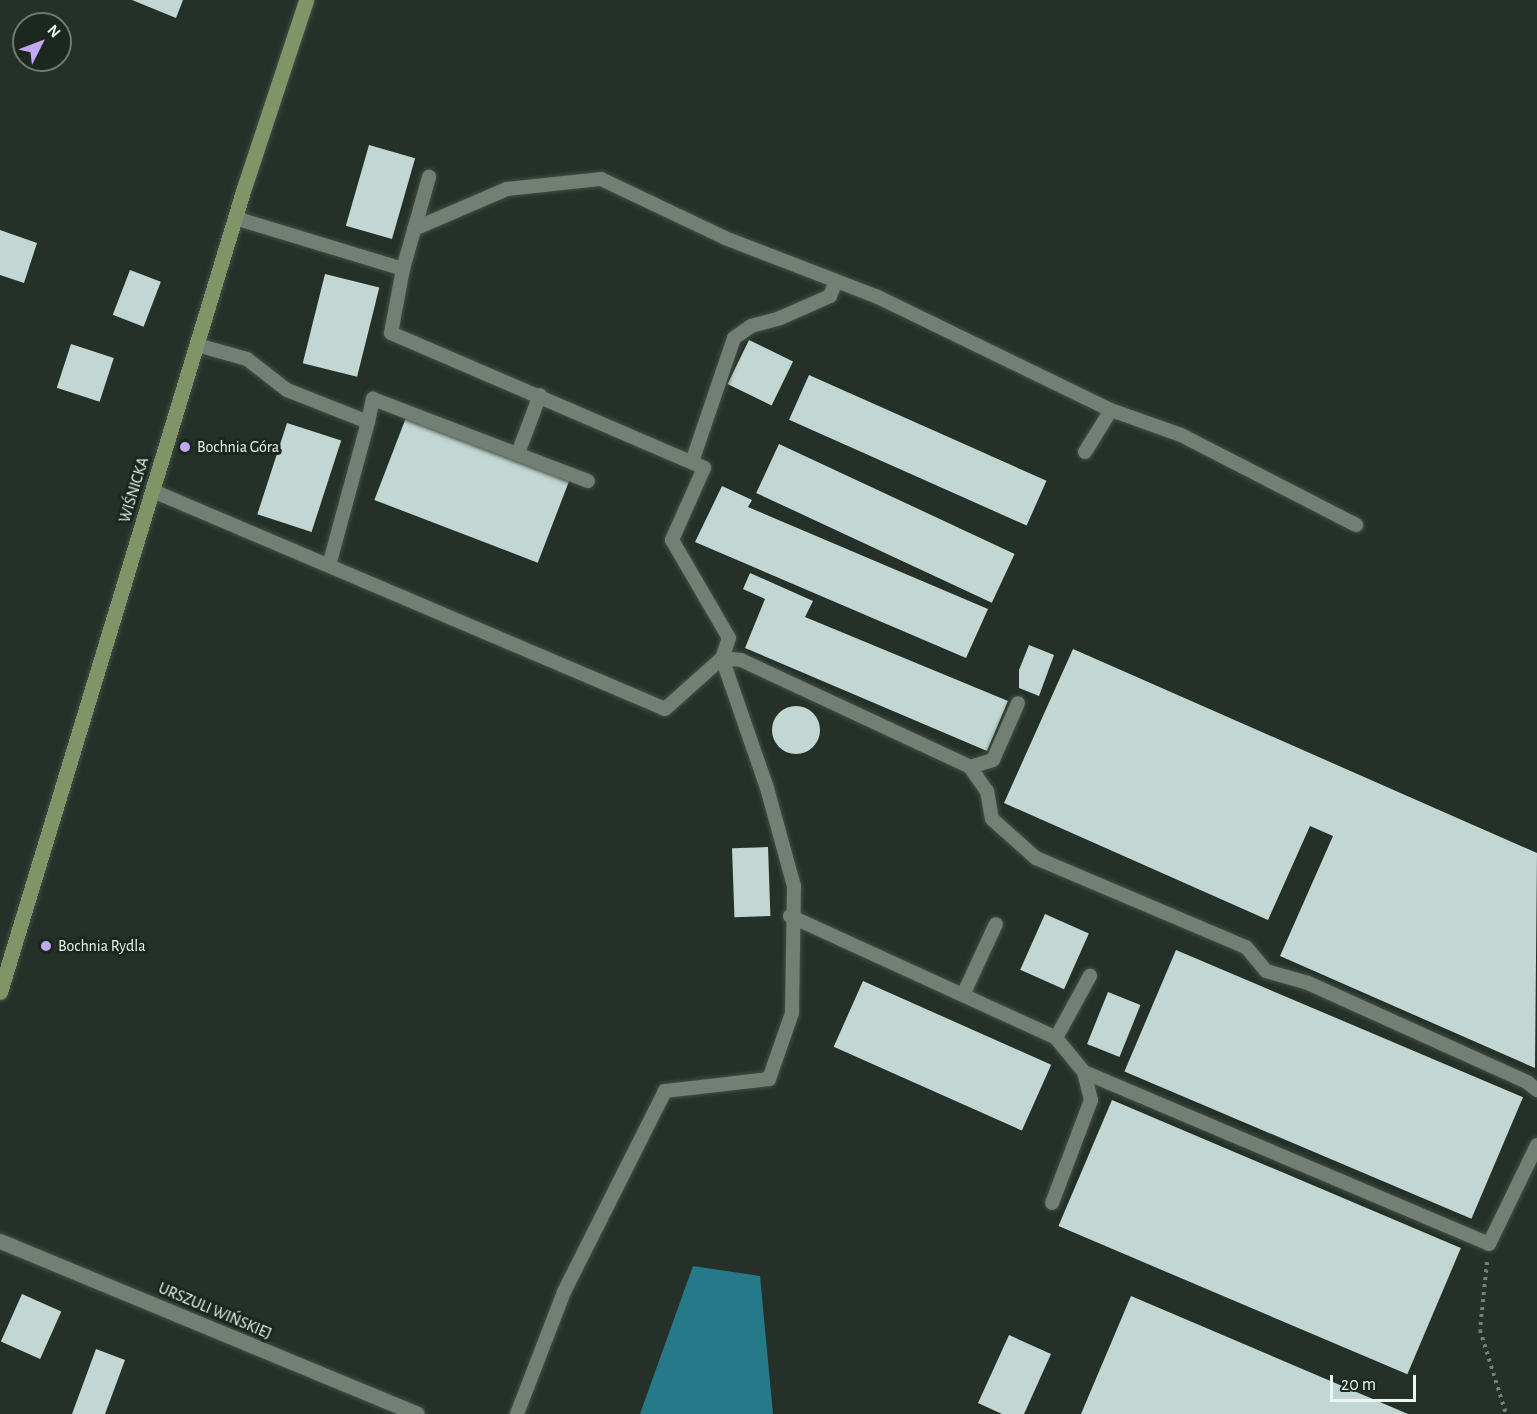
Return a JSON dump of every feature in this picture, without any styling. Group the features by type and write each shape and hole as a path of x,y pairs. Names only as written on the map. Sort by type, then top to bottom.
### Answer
{"main road":[{"name":"WIŚNICKA","path":"0,992 235,218 306,0"}],"street":[{"name":"URSZULI WIŃSKIEJ","path":"0,1241 417,1414"}],"lane":[{"path":"153,491 665,709 722,658 729,638 672,540 704,468 540,395 391,333 403,269 429,177"},
{"path":"414,229 507,189 601,178 725,238 878,297 1110,410 1181,435 1356,525"},
{"path":"235,218 403,269"},
{"path":"692,462 734,338 751,326 780,318 830,296 836,281"},
{"path":"197,345 247,359 286,390 368,422"},
{"path":"518,453 540,395"},
{"path":"329,566 374,399 588,481"},
{"path":"1085,452 1110,410"},
{"path":"722,658 741,660 970,767 987,791 993,819 1036,858 1246,947 1266,971 1308,983 1527,1082 1537,1090"},
{"path":"517,1414 564,1292 665,1091 769,1078 792,1013 790,916 794,886 767,788 722,658"},
{"path":"970,767 993,760 1018,704"},
{"path":"790,916 1056,1038 1084,1072 1091,1100 1052,1203"},
{"path":"963,995 996,924"},
{"path":"1056,1038 1090,976"},
{"path":"1084,1072 1489,1244 1537,1145"}],"path":[{"path":"1489,1244 1480,1330 1506,1414"}],"water":[{"path":"693,1266 760,1276 773,1414 640,1414"}],"building":[{"path":"132,0 183,0 176,18"},
{"path":"369,145 415,158 392,239 346,226"},
{"path":"0,230 37,243 24,283 0,275"},
{"path":"130,270 161,282 144,327 113,315"},
{"path":"325,274 379,288 357,377 303,363"},
{"path":"749,340 793,361 772,406 728,384"},
{"path":"71,344 114,358 100,402 57,388"},
{"path":"809,375 1047,481 1027,526 789,420"},
{"path":"407,415 570,478 538,563 374,500"},
{"path":"287,423 341,441 312,532 257,514"},
{"path":"779,444 1015,554 992,603 756,493"},
{"path":"722,486 752,500 748,507 988,609 966,658 695,542"},
{"path":"750,573 813,601 805,617 1008,701 987,751 745,648 765,599 743,589"},
{"path":"1029,645 1054,655 1039,696 1019,688 1019,670"},
{"path":"1073,649 1537,853 1535,1068 1280,956 1333,836 1310,826 1268,920 1004,803"},
{"path":"796,706 813,713 820,730 813,747 796,754 779,747 772,730 779,713"},
{"path":"768,847 770,916 734,917 732,848"},
{"path":"1045,914 1089,934 1064,989 1020,970"},
{"path":"1176,950 1523,1097 1471,1219 1124,1072"},
{"path":"863,981 1051,1065 1022,1131 834,1047"},
{"path":"1108,992 1140,1005 1119,1057 1087,1044"},
{"path":"1112,1100 1461,1248 1407,1374 1058,1226"},
{"path":"22,1294 61,1311 40,1359 1,1342"},
{"path":"1131,1296 1408,1414 1081,1414"},
{"path":"1009,1335 1051,1354 1024,1414 1002,1414 978,1403"},
{"path":"96,1349 125,1360 105,1414 72,1414"}],"place":[{"name":"Bochnia Góra","path":"185,447"},
{"name":"Bochnia Rydla","path":"46,946"}]}
